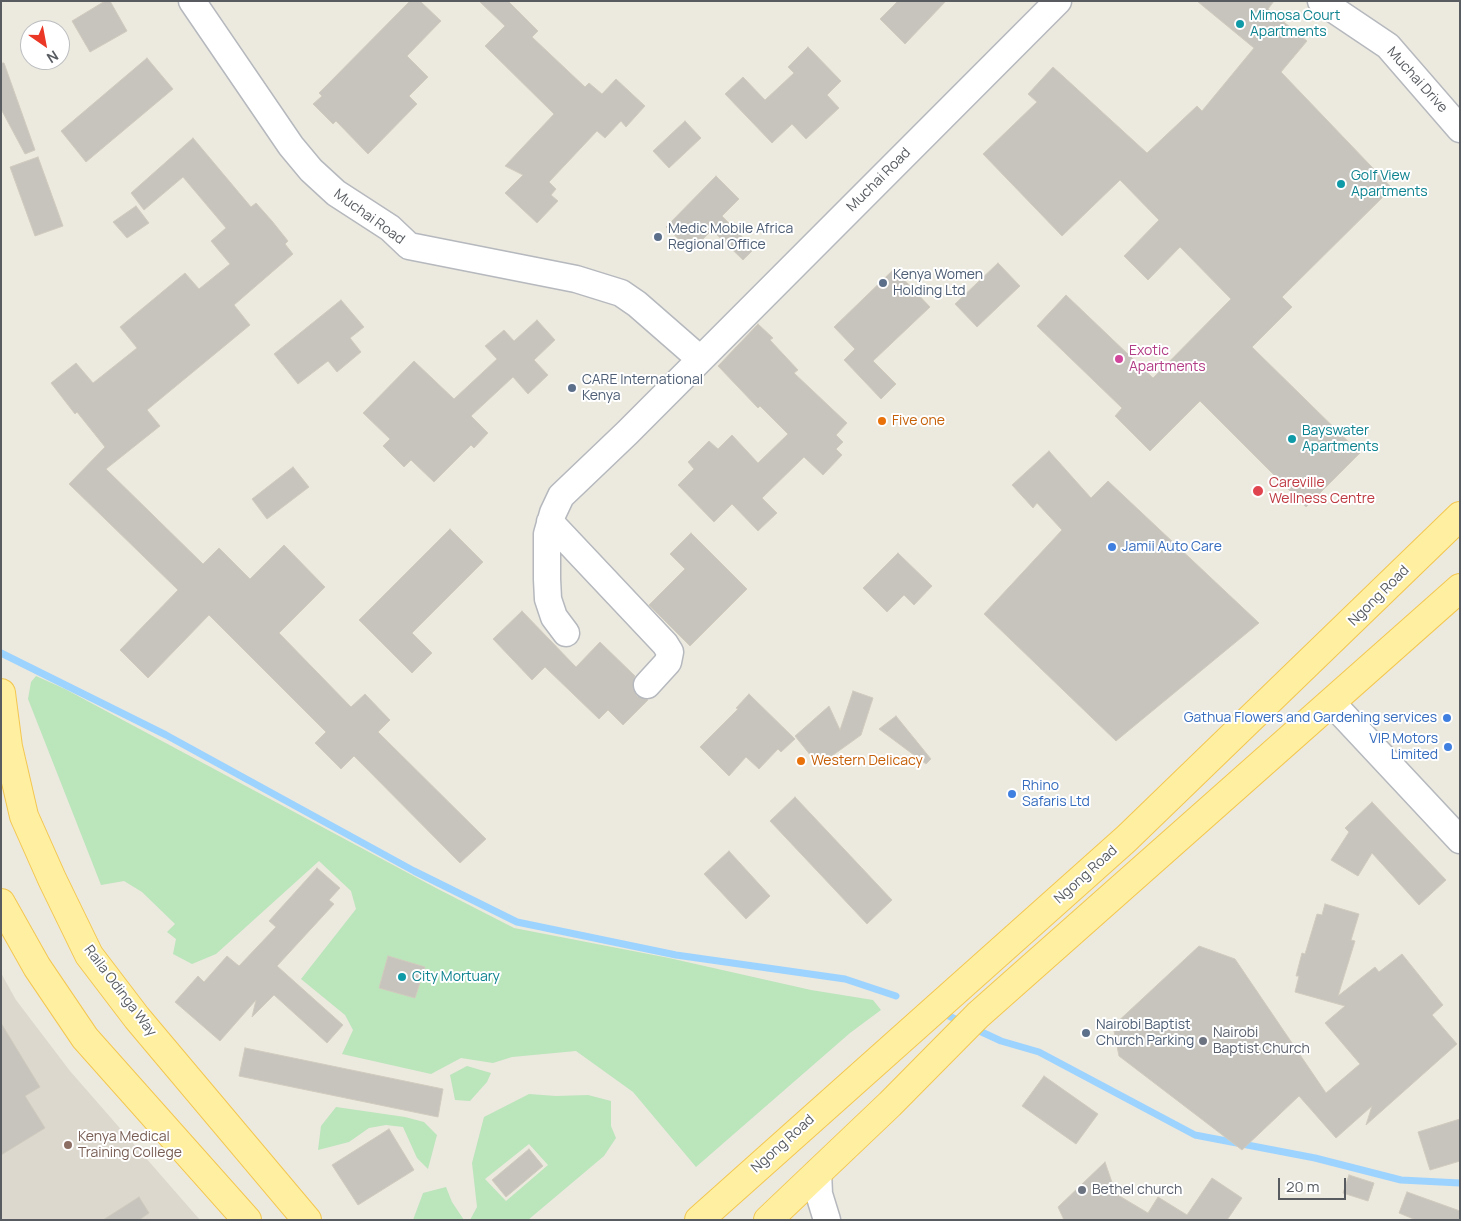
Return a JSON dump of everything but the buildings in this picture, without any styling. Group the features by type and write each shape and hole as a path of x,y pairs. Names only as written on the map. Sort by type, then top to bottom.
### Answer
{"main road":[{"name":"Ngong Road","path":"699,1220 1126,839 1460,516"},
{"path":"768,1220 978,1015 1460,588"},
{"name":"Raila Odinga Way","path":"1,693 8,747 24,816 52,880 89,955 137,1018 307,1217"},
{"path":"1,903 37,967 85,1038 247,1220"}],"street":[{"name":"Muchai Road","path":"566,633 554,616 548,599 547,534 561,496 1058,1"},
{"name":"Muchai Drive","path":"1321,1 1388,46 1460,129"},
{"name":"Muchai Road","path":"193,2 292,146 311,170 336,193 390,228 409,246 576,279 612,290 637,304 700,359"},
{"path":"550,522 665,644 670,652 668,662 647,685"},
{"path":"1331,702 1460,840"},
{"path":"818,1172 819,1194 827,1220"}],"shaded area":[{"name":"Kenya Medical Training College","path":"1,973 16,1000 70,1071 200,1220 1,1220"}],"green space":[{"path":"36,676 65,689 514,928 669,958 811,990 873,1000 881,1010 850,1033 696,1167 633,1092 576,1051 512,1057 493,1063 461,1058 431,1074 342,1054 353,1030 345,1015 301,979 356,909 351,891 319,861 216,954 192,964 173,954 176,939 167,932 175,924 142,892 124,881 101,885 28,699 31,682"},
{"path":"467,1066 491,1073 487,1082 470,1101 455,1100 450,1075"},
{"path":"529,1094 556,1096 588,1095 611,1101 611,1126 616,1138 604,1156 528,1220 470,1220 477,1207 472,1163 484,1117","holes":["529,1144 548,1165 506,1201 485,1179"]},
{"path":"336,1107 405,1117 424,1122 437,1135 428,1169 417,1158 403,1127 386,1125 369,1128 349,1142 318,1150 321,1126"},
{"path":"446,1187 452,1202 464,1220 413,1220 423,1193"}],"waterway":[{"path":"1,653 166,735 414,871 517,922 676,955 845,979 896,996"},
{"path":"941,1012 963,1023"},
{"path":"973,1028 1001,1041 1039,1052 1195,1135 1315,1158 1401,1180 1460,1183"}],"place":[{"name":"Mimosa Court Apartments","path":"1240,24"},
{"name":"Golf View Apartments","path":"1341,184"},
{"name":"Medic Mobile Africa Regional Office","path":"658,237"},
{"name":"Kenya Women Holding Ltd","path":"883,283"},
{"name":"Exotic Apartments","path":"1119,359"},
{"name":"CARE International Kenya","path":"572,388"},
{"name":"Five one","path":"882,421"},
{"name":"Bayswater Apartments","path":"1292,439"},
{"name":"Careville Wellness Centre","path":"1258,491"},
{"name":"Jamii Auto Care","path":"1112,547"},
{"name":"Gathua Flowers and Gardening services","path":"1447,718"},
{"name":"VIP Motors Limited","path":"1448,747"},
{"name":"Western Delicacy","path":"801,761"},
{"name":"Rhino Safaris Ltd","path":"1012,794"},
{"name":"City Mortuary","path":"402,977"},
{"name":"Nairobi Baptist Church Parking","path":"1086,1033"},
{"name":"Nairobi Baptist Church","path":"1203,1041"},
{"name":"Kenya Medical Training College","path":"68,1145"},
{"name":"Bethel church","path":"1082,1190"}]}
